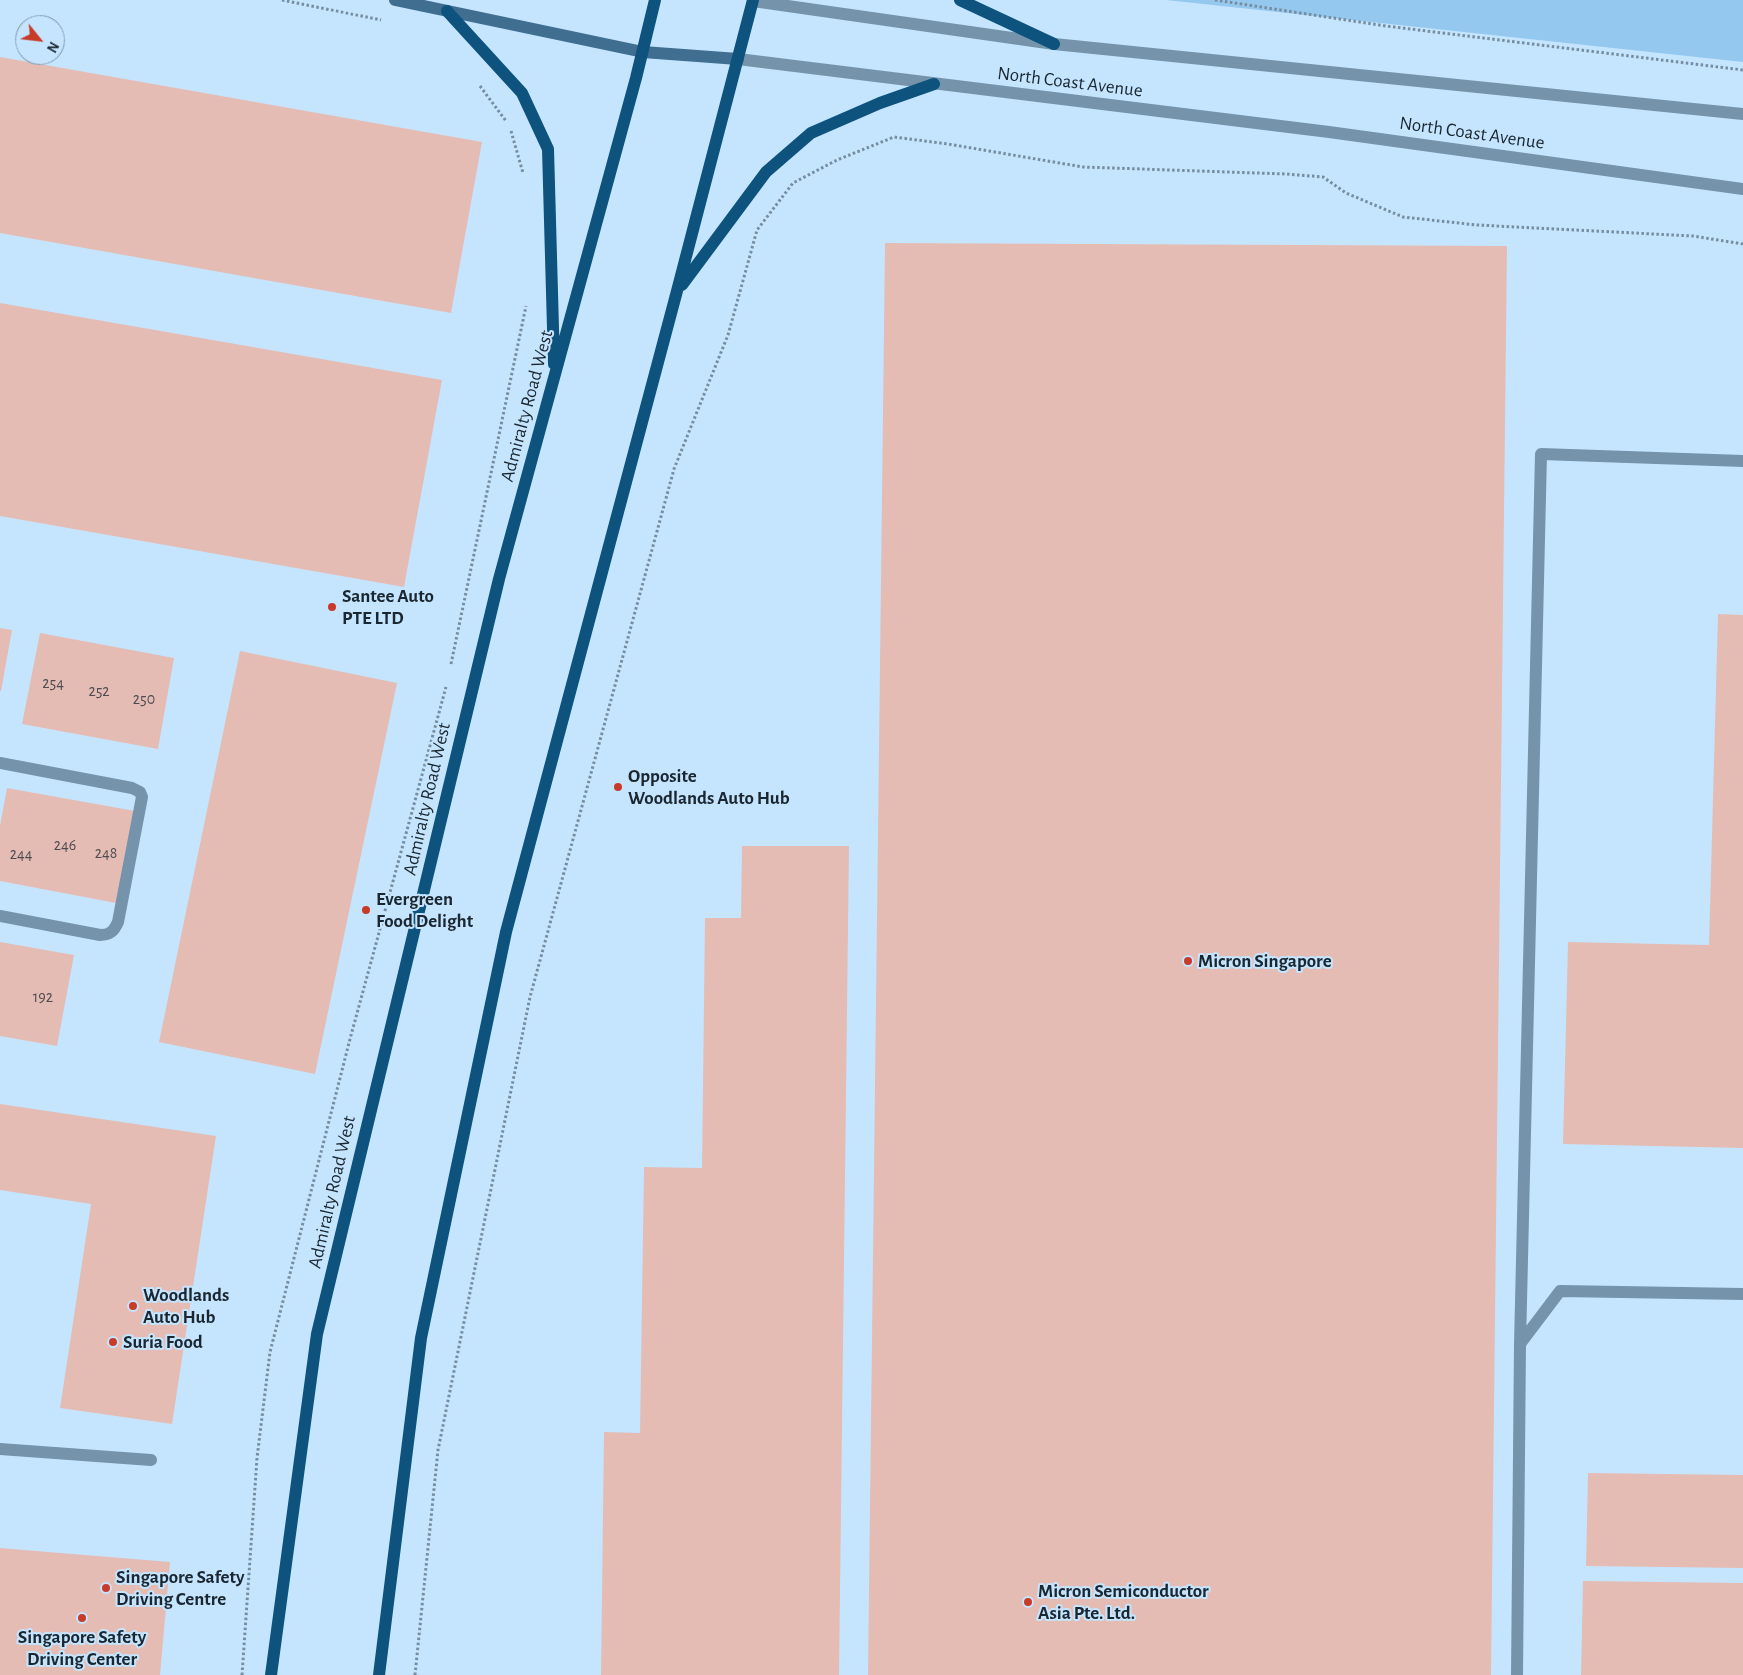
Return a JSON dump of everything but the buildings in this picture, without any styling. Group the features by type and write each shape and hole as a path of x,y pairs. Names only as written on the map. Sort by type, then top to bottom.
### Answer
{"main road":[{"name":"North Coast Avenue","path":"395,0 643,52 738,59"},
{"name":"Admiralty Road West","path":"271,1675 317,1334 499,579 643,52 655,0"},
{"path":"379,1675 421,1338 506,932 738,59 751,0"},
{"path":"960,0 1054,44"},
{"path":"447,11 522,92 548,150 554,379"},
{"path":"677,291 766,172 811,133 880,102 934,84"}],"street":[{"name":"North Coast Avenue","path":"751,0 1054,44 1743,114"},
{"name":"North Coast Avenue","path":"738,59 1338,134 1743,189"},
{"path":"1517,1675 1520,1344 1542,454 1743,461"},
{"path":"0,763 132,788 140,792 142,797 118,922 111,932 107,935 100,935 0,916"},
{"path":"1520,1344 1560,1291 1743,1294"},
{"path":"0,1449 151,1460"}],"path":[{"path":"282,0 385,21"},
{"path":"1215,0 1386,26 1743,70"},
{"path":"475,79 509,125 525,179"},
{"path":"415,1675 438,1450 530,997 674,469 728,335 757,230 793,183 837,160 894,137 948,144 1083,167 1323,177 1346,193 1403,217 1477,225 1693,236 1743,244"},
{"path":"451,666 527,304"},
{"path":"242,1675 257,1458 270,1352 353,1029 446,685"}],"shaded area":[{"path":"1166,0 1743,0 1743,62"}],"place":[{"name":"Santee Auto PTE LTD","path":"332,607"},
{"name":"Opposite Woodlands Auto Hub","path":"618,787"},
{"name":"Evergreen Food Delight","path":"366,910"},
{"name":"Micron Singapore","path":"1188,961"},
{"name":"Woodlands Auto Hub","path":"133,1306"},
{"name":"Suria Food","path":"113,1342"},
{"name":"Singapore Safety Driving Centre","path":"106,1588"},
{"name":"Micron Semiconductor Asia Pte. Ltd.","path":"1028,1602"},
{"name":"Singapore Safety Driving Center","path":"82,1618"}]}
